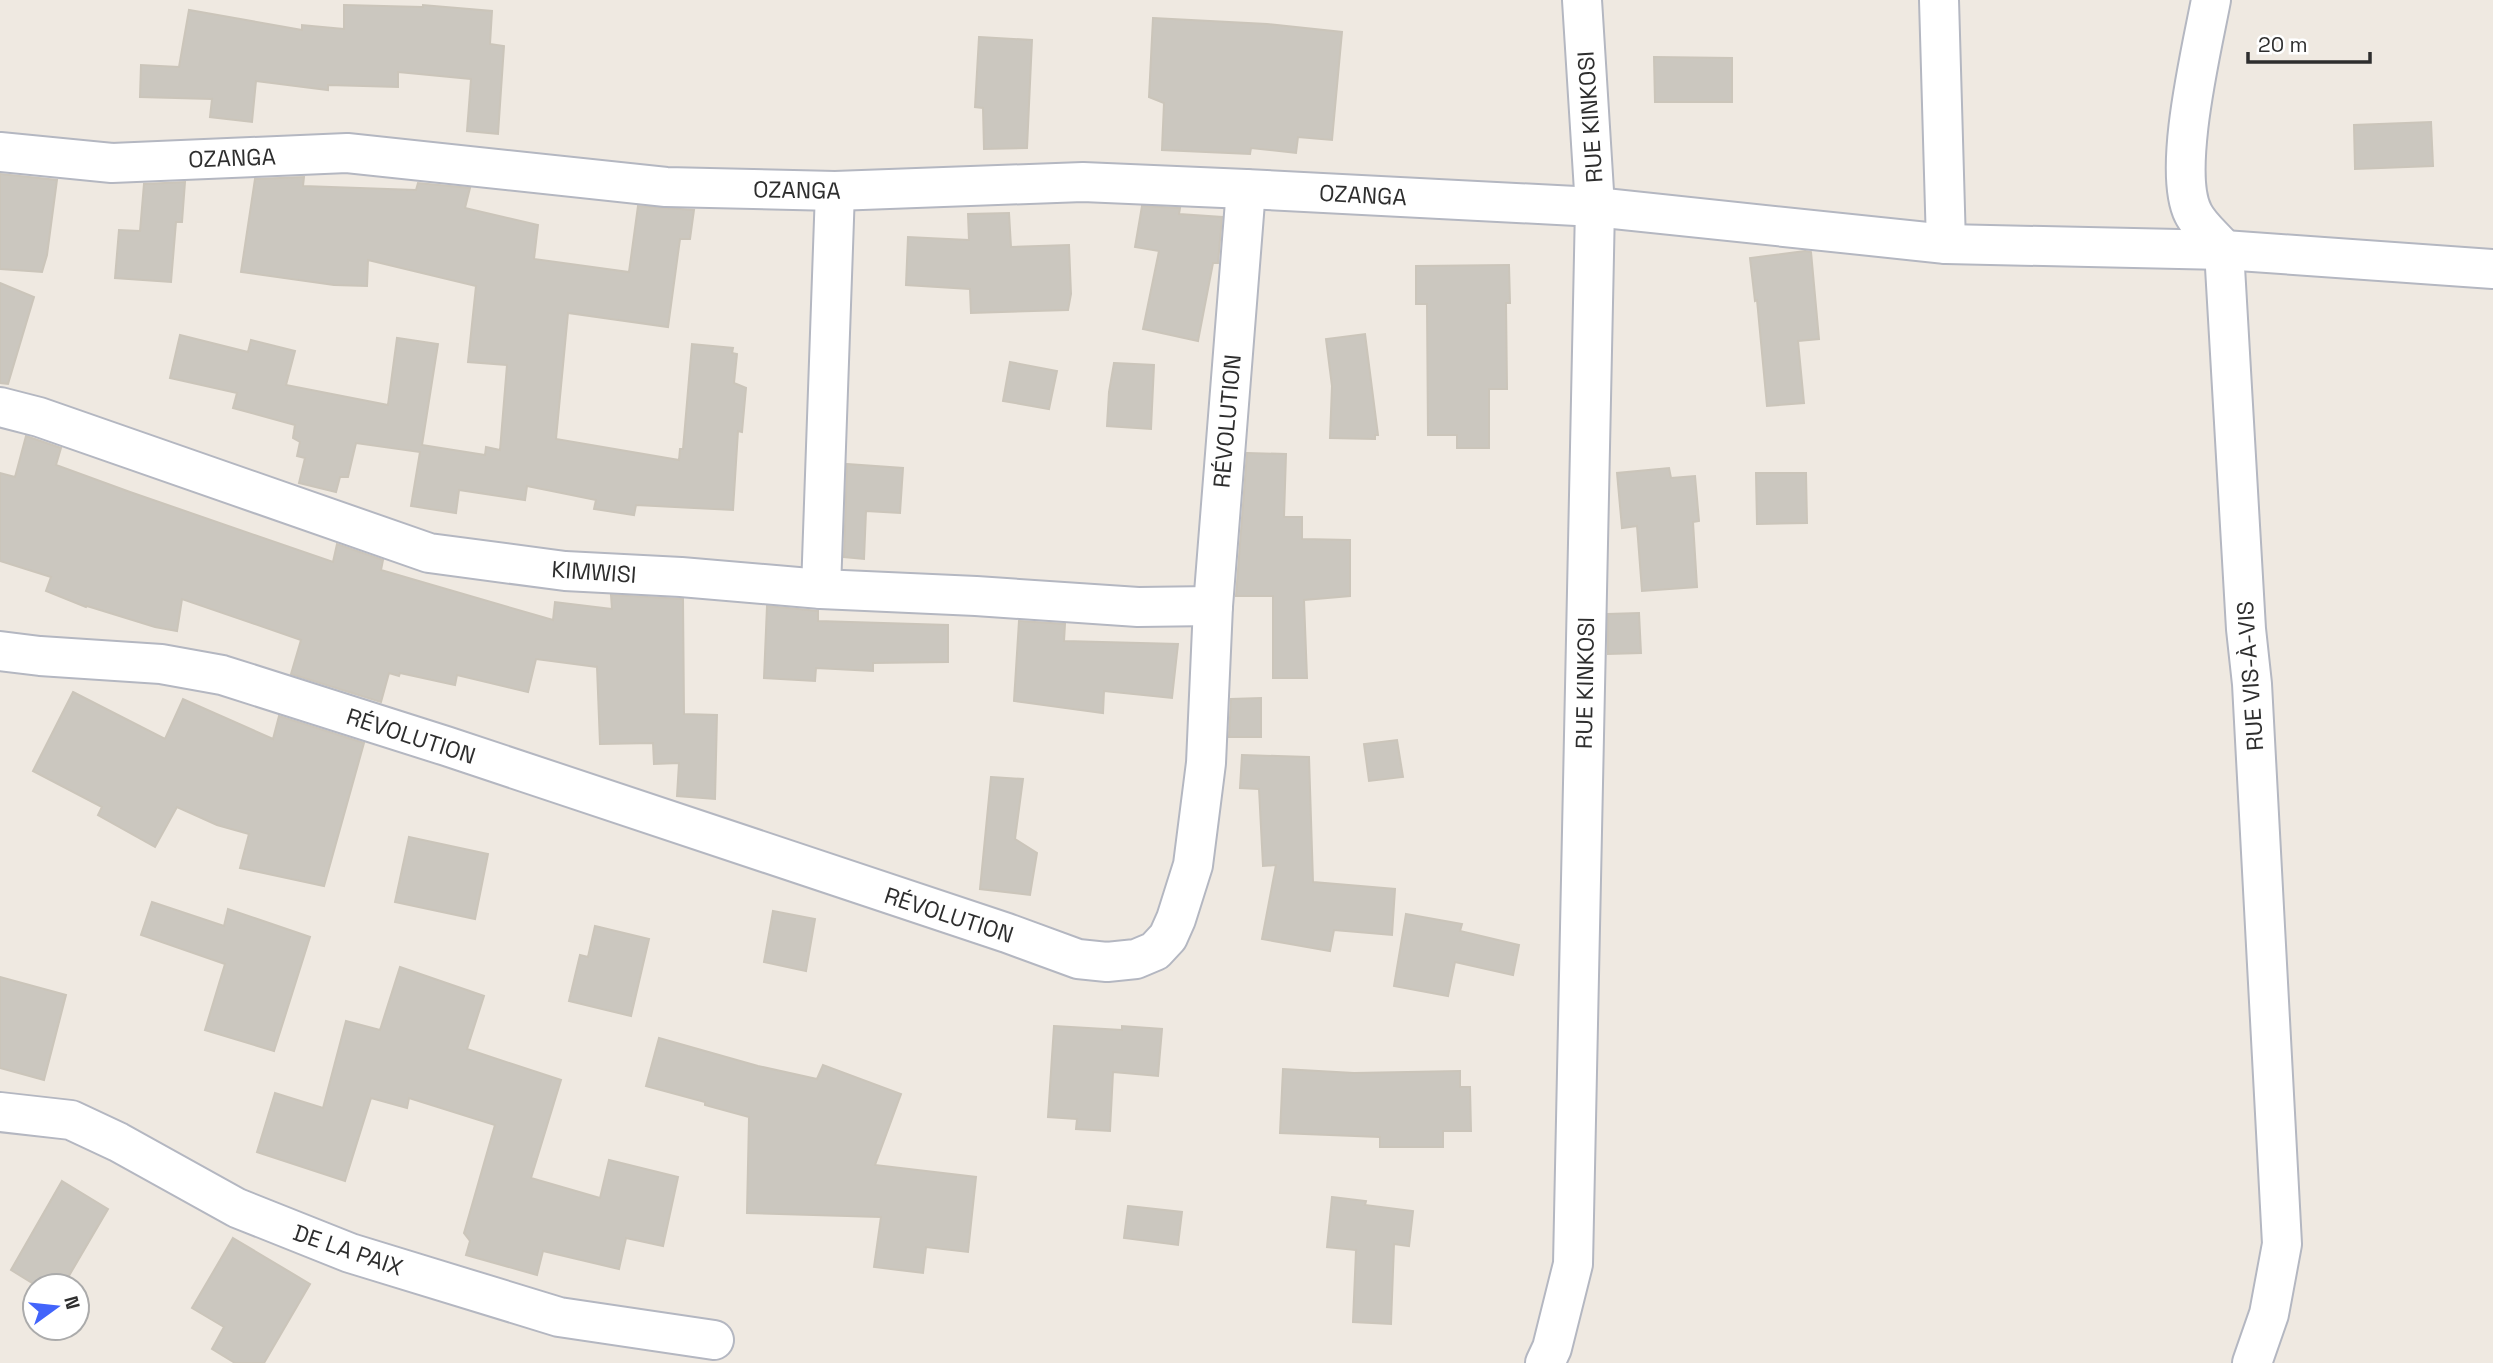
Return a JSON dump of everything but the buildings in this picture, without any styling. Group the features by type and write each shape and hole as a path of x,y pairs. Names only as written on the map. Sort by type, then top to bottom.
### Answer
{"street":[{"name":"RUE KINKOSI","path":"1545,1363 1552,1348 1573,1264 1595,207 1582,0"},
{"path":"1939,0 1945,244"},
{"path":"2211,0 2189,114 2186,187 2193,214 2224,250"},
{"name":"OZANGA","path":"0,152 112,163 347,153 666,187 835,191 1083,182 1246,189 1595,207 1945,244 2224,250 2493,270"},
{"name":"RÉVOLUTION","path":"0,651 161,664 222,675 446,746 1078,959 1107,962 1136,960 1155,951 1168,937 1193,865 1206,763 1213,606 1246,189"},
{"path":"821,589 835,191"},
{"name":"RUE VIS-À-VIS","path":"2224,250 2252,684 2282,1244 2269,1314 2252,1363"},
{"name":"KIMWISI","path":"0,407 39,418 429,553 565,571 681,577 821,589 1138,607 1213,606"},
{"name":"DE LA PAIX","path":"0,1112 71,1121 118,1142 237,1208 350,1253 559,1317 714,1340"}]}
